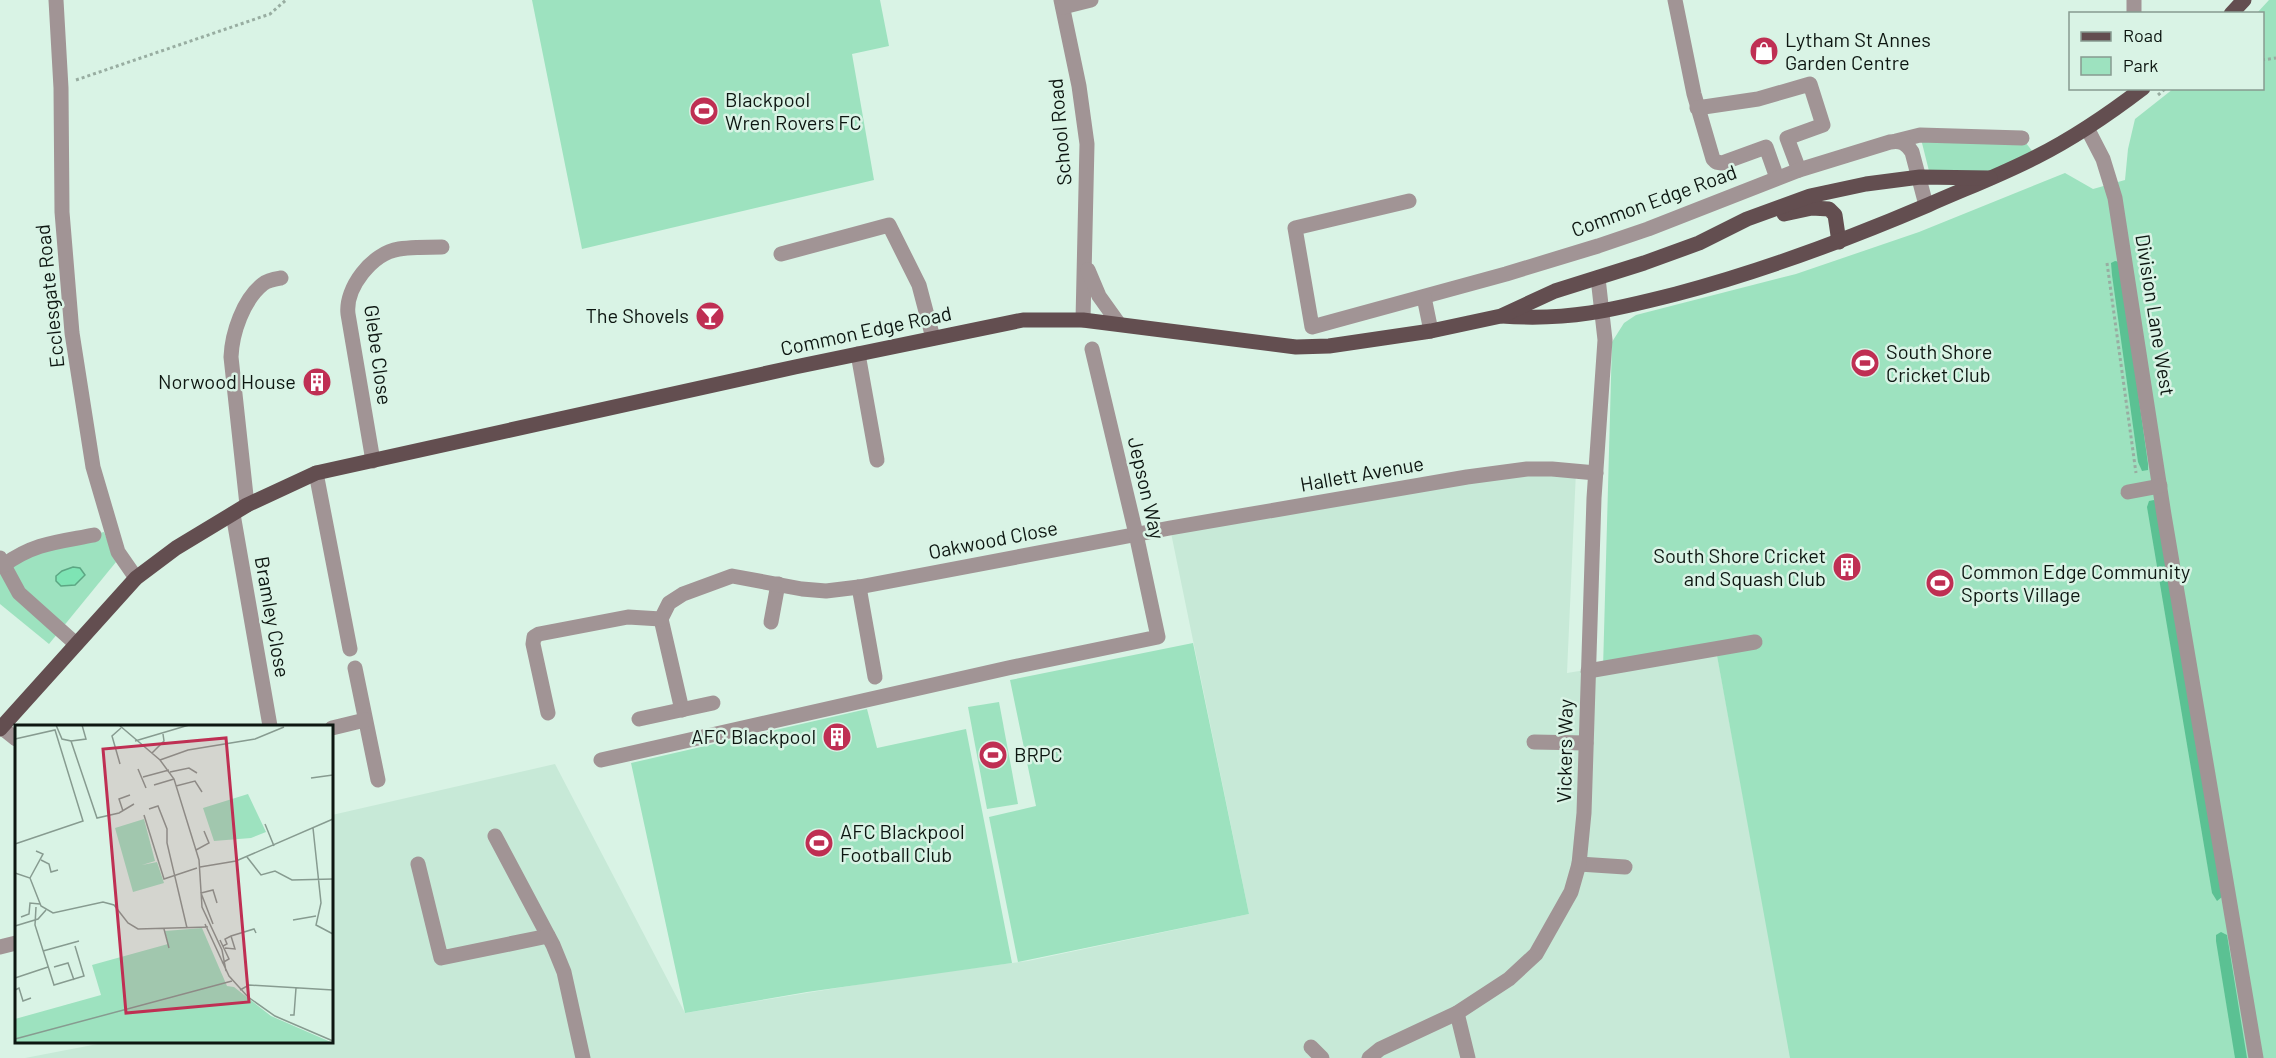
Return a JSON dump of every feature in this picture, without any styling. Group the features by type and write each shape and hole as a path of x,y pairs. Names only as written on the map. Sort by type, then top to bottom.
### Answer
{"main road":[{"path":"2233,12 2244,0"},
{"name":"Common Edge Road","path":"1501,316 1529,318 1581,316 1603,312 1784,262 1839,242 2037,157 2087,128 2140,90"},
{"name":"Common Edge Road","path":"1,728 136,578 176,548 247,505 316,473 1023,320 1083,320 1296,347 1329,346 1431,331 1501,316 1555,291 1644,263 1732,228 1747,219 1810,196 1866,184 1920,177 1990,178"},
{"path":"1732,228 1751,226 1793,212 1824,208 1835,215 1839,242"}],"street":[{"name":"Ecclesgate Road","path":"56,0 61,88 62,212 72,333 93,467 118,552 136,578"},
{"path":"1062,4 1090,0"},
{"path":"1675,0 1697,108 1716,162 1722,163 1766,147 1777,178"},
{"name":"School Road","path":"1062,4 1080,91 1087,144 1083,320"},
{"path":"1697,108 1758,99 1810,84 1823,125 1787,138 1799,170"},
{"name":"Division Lane West","path":"2087,128 2103,159 2115,198 2164,514 2256,1058"},
{"name":"Common Edge Road","path":"1409,201 1294,228 1312,327 1506,274 1598,246 1799,170 1896,141 1920,135 2022,138"},
{"path":"1896,141 1907,144 1912,152 1926,205"},
{"path":"781,254 888,225 919,285 933,338"},
{"name":"Glebe Close","path":"373,461 348,314 348,299 363,274 385,254 398,249 442,247"},
{"name":"School Road","path":"1085,261 1093,284 1119,324"},
{"path":"247,505 231,357 232,342 240,318 258,290 269,280 281,278"},
{"name":"Vickers Way","path":"1369,1058 1380,1049 1457,1013 1509,979 1536,954 1571,892 1579,864 1583,835 1596,473 1605,340 1598,278"},
{"path":"1424,297 1431,331"},
{"name":"Vickers Way","path":"1605,340 1613,321 1623,308"},
{"path":"1581,316 1594,325 1605,340"},
{"name":"Jepson Way","path":"601,760 1158,637 1092,349"},
{"path":"858,354 876,460"},
{"name":"Hallett Avenue","path":"1136,534 1507,472 1552,469 1596,473"},
{"path":"316,473 351,649"},
{"path":"2133,491 2160,486"},
{"name":"Bramley Close","path":"233,514 270,725"},
{"name":"Oakwood Close","path":"661,619 669,603 683,594 732,576 802,589 826,591 859,587 1136,534"},
{"path":"76,644 19,593 2,562 38,545 94,535"},
{"path":"771,622 778,584"},
{"path":"859,587 875,677"},
{"path":"548,713 533,644 534,637 539,634 628,617 661,619 682,710"},
{"path":"1588,671 1755,642"},
{"path":"355,668 378,780"},
{"path":"639,719 713,704"},
{"path":"333,728 365,720"},
{"path":"1,728 15,738"},
{"path":"1534,742 1586,743"},
{"path":"495,836 548,936 564,972 584,1058"},
{"path":"418,864 441,958 548,936"},
{"path":"1579,864 1625,867"},
{"path":"0,947 15,943"},
{"path":"1457,1013 1468,1058"}],"path":[{"path":"61,88 77,80 270,14 286,0"},
{"path":"2106,263 2133,491"}],"shaded area":[{"path":"2120,262 2148,464 2148,470 2142,471 2138,462 2112,275 2111,263"},
{"path":"1576,471 1567,673 1716,649 1791,1058 25,1058 103,1043 333,1043 333,815 555,764 685,1013 898,978 1028,961 1249,914 1170,528 1467,477"},
{"path":"2149,501 2157,502 2222,897 2217,901 2212,893 2147,507"},
{"path":"73,567 80,568 85,575 75,585 61,586 56,581 56,576"},
{"path":"2221,932 2227,935 2247,1058 2235,1058 2216,941 2216,935"}],"green space":[{"name":"Blackpool Wren Rovers FC","path":"532,0 880,0 889,46 852,54 874,180 582,249"},
{"name":"Common Edge Community Sports Village","path":"2269,0 2276,0 2276,1058 1790,1058 1716,650 1603,669 1612,342 1624,323 1636,315 1796,274 1919,232 2065,173 2093,189 2125,180 2128,149 2135,119 2172,90 2264,90 2264,12 2258,12"},
{"path":"1920,135 2022,138 2037,157 2004,172 1929,171"},
{"path":"104,532 116,562 49,644 0,604 0,558 38,545"},
{"path":"1193,643 1249,914 1018,962 989,817 1036,806 1010,680"},
{"name":"BRPC","path":"999,702 1018,804 987,809 968,707"},
{"name":"AFC Blackpool Football Club","path":"867,709 877,748 966,729 1012,963 807,992 685,1013 631,763"}],"place":[{"name":"Lytham St Annes Garden Centre","path":"1764,51"},
{"name":"Blackpool Wren Rovers FC","path":"704,111"},
{"name":"The Shovels","path":"710,316"},
{"name":"South Shore Cricket Club","path":"1865,363"},
{"name":"Norwood House","path":"317,382"},
{"name":"South Shore Cricket and Squash Club","path":"1847,567"},
{"name":"Common Edge Community Sports Village","path":"1940,583"},
{"name":"AFC Blackpool","path":"837,737"},
{"name":"BRPC","path":"993,755"},
{"name":"AFC Blackpool Football Club","path":"819,843"}]}
